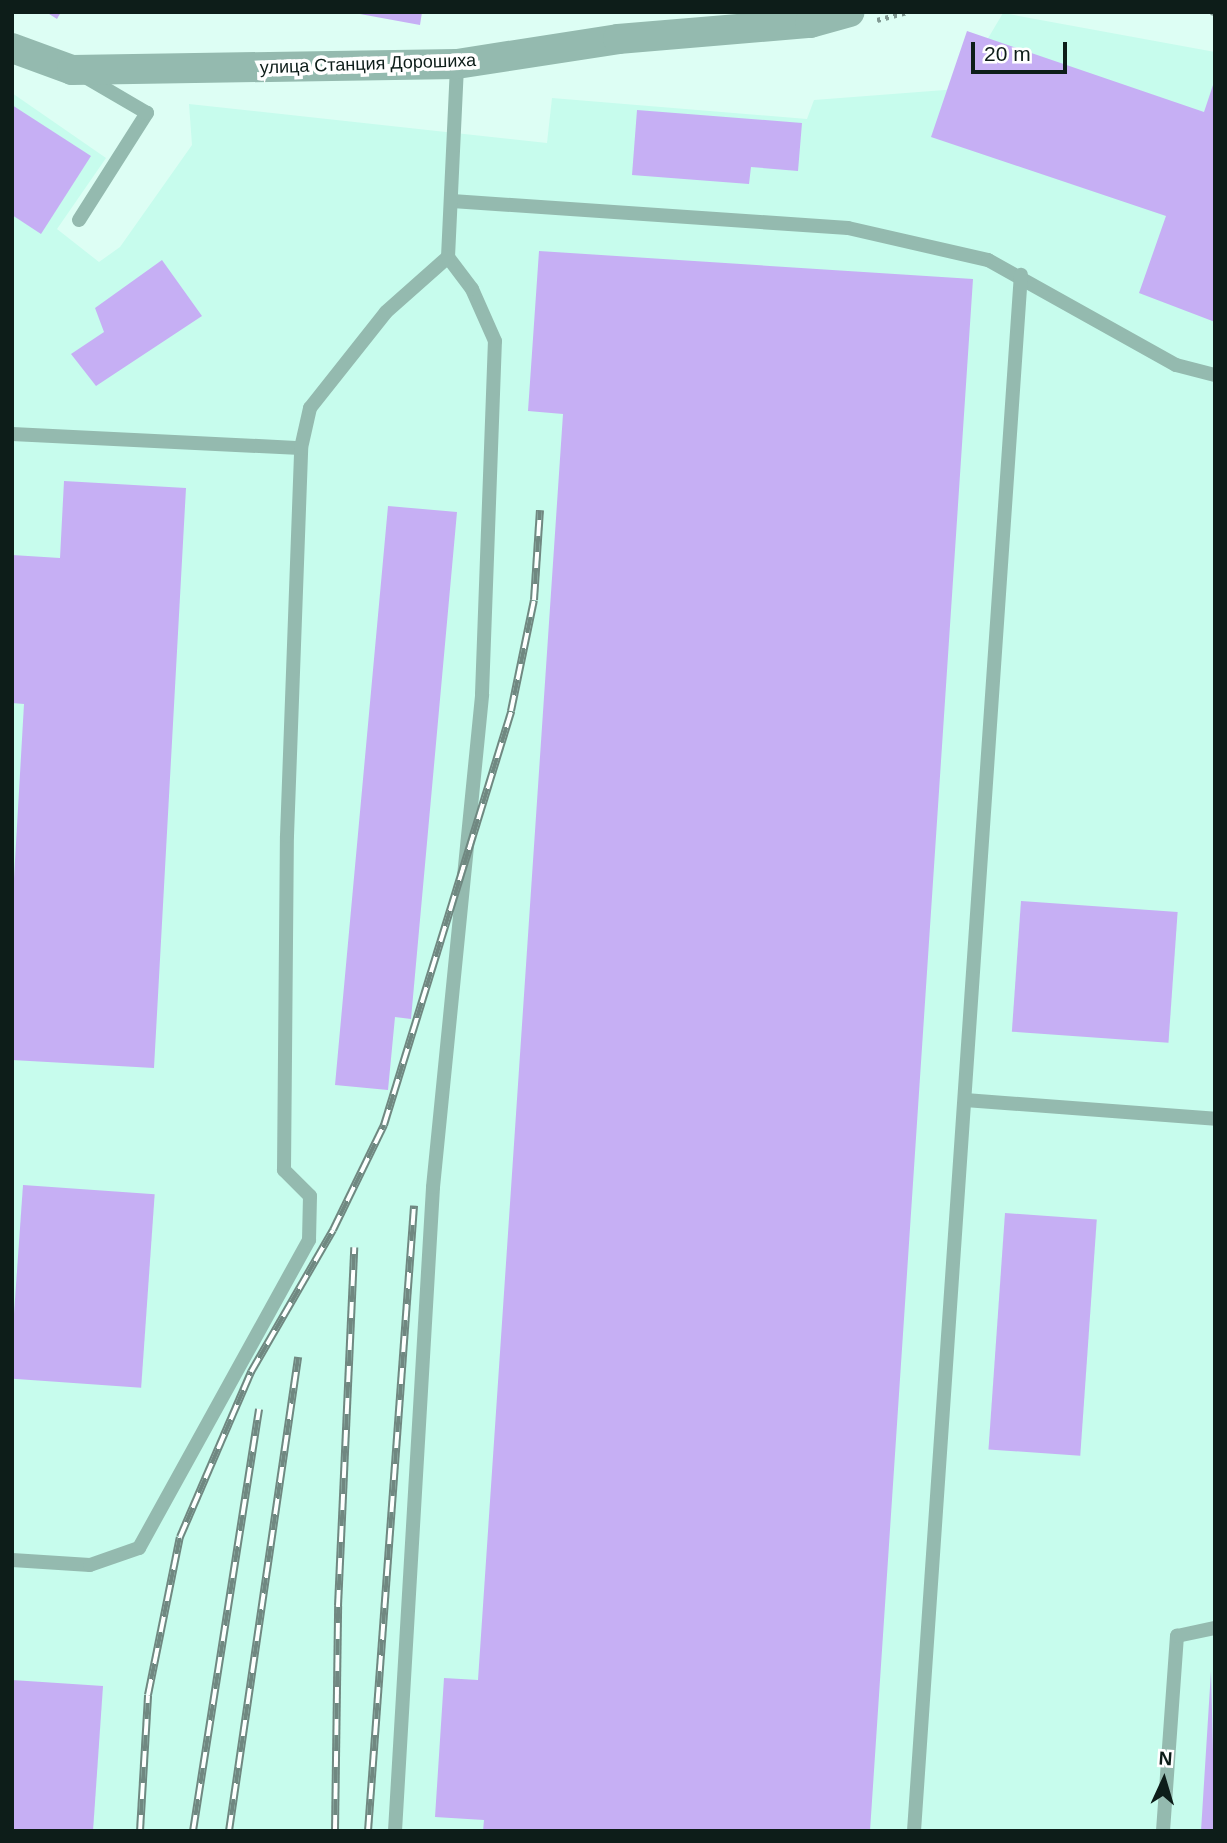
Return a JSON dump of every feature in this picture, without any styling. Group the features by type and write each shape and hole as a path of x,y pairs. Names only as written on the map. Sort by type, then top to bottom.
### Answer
{"street":[{"name":"улица Станция Дорошиха","path":"12,48 72,69 457,64 618,39 810,23 850,12"}],"lane":[{"path":"396,1831 433,1187 482,694 495,341 472,289 448,257 457,64"},
{"path":"72,69 147,113 79,220"},
{"path":"452,201 849,228 988,260 1021,275 1176,365 1215,374"},
{"path":"12,1560 90,1564 139,1548 309,1240 310,1196 284,1170 287,836 301,448 310,408 386,312 448,257"},
{"path":"914,1831 1021,275"},
{"path":"12,434 301,448"},
{"path":"965,1100 1215,1119"},
{"path":"1163,1831 1177,1636 1215,1628"}],"shaded area":[{"path":"1003,13 1215,52 1215,1831 12,1831 12,93 106,158 57,229 99,262 120,247 192,145 189,104 547,143 552,98 807,119 814,100 958,89"}],"building":[{"path":"46,12 61,12 57,19"},
{"path":"349,12 422,12 420,25"},
{"path":"967,31 1204,112 1215,79 1215,322 1139,293 1166,216 931,137"},
{"path":"12,105 91,156 41,234 12,215"},
{"path":"637,110 802,123 798,171 751,167 749,184 632,175"},
{"path":"539,251 973,279 870,1831 483,1831 484,1820 435,1817 444,1678 478,1680 563,414 528,411"},
{"path":"162,260 202,316 96,386 71,354 104,332 95,308"},
{"path":"64,481 186,488 154,1068 12,1060 12,913 24,704 12,703 12,555 60,558"},
{"path":"388,506 457,512 411,1019 395,1017 388,1090 335,1085"},
{"path":"1021,901 1178,912 1168,1043 1012,1032"},
{"path":"23,1185 155,1194 141,1388 12,1379"},
{"path":"1005,1213 1097,1219 1080,1456 988,1449"},
{"path":"1211,1671 1215,1831 1201,1831"},
{"path":"12,1680 103,1686 93,1831 12,1831"}],"railway":[{"path":"140,1831 148,1695 180,1537 251,1372 333,1230 384,1125 511,711 534,600 540,510"},
{"path":"368,1831 414,1206"},
{"path":"335,1831 338,1606 354,1247"},
{"path":"229,1831 298,1357"},
{"path":"193,1831 259,1409"}]}
